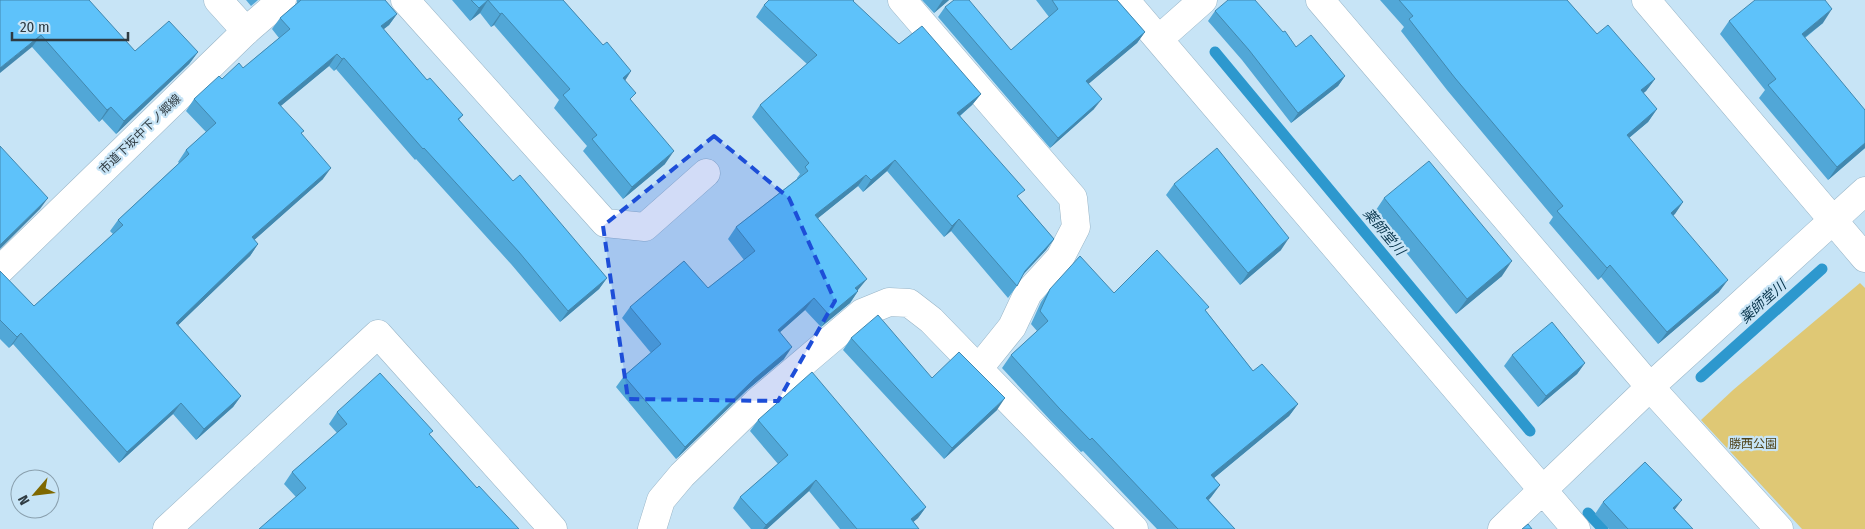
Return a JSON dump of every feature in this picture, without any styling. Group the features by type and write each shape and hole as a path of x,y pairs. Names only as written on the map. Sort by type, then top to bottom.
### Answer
{"street":[{"path":"218,0 246,31"},
{"name":"市道下坂中下ノ郷線","path":"0,270 246,31 282,0"},
{"path":"405,0 605,223 645,227 706,173"},
{"path":"902,0 1073,198 1076,227 1060,258 1028,293 1012,327 979,368"},
{"path":"1125,0 1540,490 1576,529"},
{"path":"1159,39 1203,0"},
{"path":"1320,0 1650,387 1778,529"},
{"path":"1646,0 1865,258"},
{"path":"1502,529 1540,490 1650,387 1865,191"},
{"path":"652,529 661,500 682,475 757,402 862,313 889,302 909,303 932,320 1134,529"},
{"path":"167,529 378,334 553,529"}],"highlighted area":[{"path":"714,136 789,198 835,301 778,401 628,399 603,226"}],"green space":[{"name":"勝西公園","path":"1860,283 1865,288 1865,529 1802,529 1701,420 1733,390"}],"building":[{"path":"0,0 89,0 135,51 169,21 198,52 124,121 111,107 107,110 41,35 0,68"},
{"path":"301,0 385,0 397,14 381,26 427,80 430,78 463,115 458,119 513,181 520,175 607,278 568,311 519,252 423,149 344,58 342,59 337,54 278,103 304,131 301,133 331,168 252,237 258,244 176,323 241,396 204,429 181,403 127,452 21,333 17,337 0,320 0,271 34,306 123,225 118,220 189,154 186,150 216,123 194,99 219,76 222,79 239,63 243,68 290,29 280,18"},
{"path":"471,0 488,0 479,8"},
{"path":"488,0 563,0 603,45 607,42 631,71 623,78 636,93 630,99 674,151 632,187 592,139 597,135 563,95 570,89"},
{"path":"769,0 854,0 899,44 922,26 981,94 957,113 1025,190 1017,196 1054,239 1025,271 1017,286 959,219 952,226 895,160 871,180 866,175 815,215 867,279 855,288 858,291 829,315 814,298 778,330 792,347 754,379 685,447 624,376 661,344 630,307 684,261 708,288 755,251 736,227 808,171 805,167 809,163 760,105 817,55 764,5"},
{"path":"954,0 969,0 1011,50 1058,9 1052,0 1117,0 1145,32 1086,81 1102,99 1058,138 945,7"},
{"path":"1228,0 1255,0 1283,32 1285,31 1296,47 1311,35 1345,76 1298,113 1249,50 1215,11"},
{"path":"1399,0 1567,0 1597,34 1608,25 1655,79 1641,90 1657,109 1627,135 1683,202 1671,213 1728,280 1667,332 1610,265 1607,268 1557,211 1563,206 1455,78 1409,19 1413,16"},
{"path":"1755,0 1825,0 1832,9 1802,34 1865,110 1865,143 1837,167 1768,85 1776,79 1729,21"},
{"path":"0,146 48,198 0,245"},
{"path":"1217,148 1289,238 1248,273 1174,184"},
{"path":"1429,161 1512,261 1467,299 1384,198"},
{"path":"1157,250 1209,307 1205,310 1253,371 1262,364 1298,404 1211,475 1220,485 1206,498 1235,529 1178,529 1092,438 1090,440 1059,408 1011,355 1048,321 1040,311 1050,289 1080,256 1114,293"},
{"path":"878,315 932,378 959,352 1005,398 952,448 851,338"},
{"path":"1552,322 1585,363 1546,396 1512,355"},
{"path":"812,372 926,507 911,519 919,529 857,529 816,480 766,525 740,497 788,455 758,420"},
{"path":"380,373 433,431 429,434 477,488 479,486 519,529 259,529 306,488 292,472 347,424 337,412"},
{"path":"1645,462 1682,500 1673,508 1693,529 1628,529 1603,502"},
{"path":"1528,524 1532,529 1522,529"}],"waterway":[{"name":"薬師堂川","path":"1215,52 1530,431"},
{"name":"薬師堂川","path":"1701,377 1822,269"},
{"path":"1588,513 1603,529"}]}
